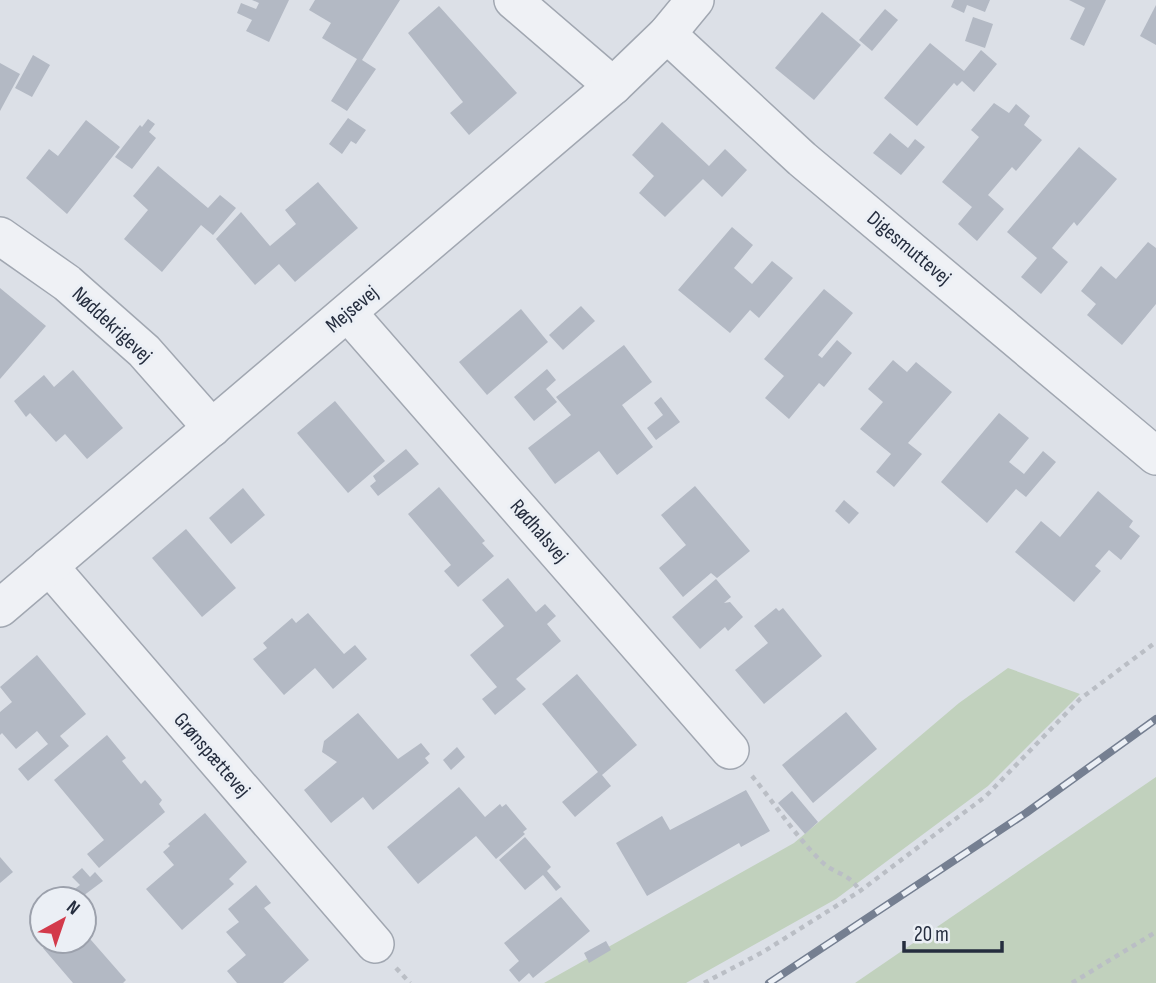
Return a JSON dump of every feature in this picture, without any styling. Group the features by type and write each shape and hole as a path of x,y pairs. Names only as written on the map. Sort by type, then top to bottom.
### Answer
{"street":[{"path":"513,0 612,86"},
{"name":"Mejsevej","path":"0,608 612,86 667,34 695,0"},
{"name":"Digesmuttevej","path":"667,34 802,159 1156,456"},
{"name":"Nøddekrigevej","path":"0,236 67,283 144,351 212,428"},
{"name":"Rødhalsvej","path":"348,313 730,750"},
{"name":"Grønspættevej","path":"49,566 375,944"}],"path":[{"path":"704,983 763,952 860,891 986,796 1080,699 1156,642"},
{"path":"730,750 816,855 829,867 848,876 860,891"},
{"path":"1072,983 1156,932"}],"green space":[{"path":"1008,668 1080,694 988,786 836,899 686,983 544,983 794,843 959,703"},
{"path":"1156,777 1156,983 855,983"}],"building":[{"path":"252,0 289,0 269,42 246,31 252,20 237,13 241,3 256,9 259,3"},
{"path":"315,0 400,0 362,60 376,69 347,111 331,101 357,59 322,38 331,23 309,10"},
{"path":"954,0 990,0 985,12 967,5 964,13 951,7"},
{"path":"1069,0 1106,0 1084,46 1070,39 1085,8"},
{"path":"1156,5 1156,45 1140,36"},
{"path":"439,6 517,93 469,135 450,113 463,102 408,33"},
{"path":"885,9 898,20 872,51 859,40"},
{"path":"822,12 861,45 814,100 775,68"},
{"path":"973,17 993,24 985,48 965,41"},
{"path":"930,43 964,71 981,50 997,64 974,92 962,81 957,86 954,83 917,126 884,98"},
{"path":"33,55 50,65 32,97 15,88"},
{"path":"0,63 20,74 0,111"},
{"path":"994,103 1009,113 1016,104 1030,116 1024,125 1042,140 1016,171 1012,167 988,195 1004,209 977,241 958,224 972,207 942,182 979,137 971,130"},
{"path":"348,118 366,130 356,144 351,141 342,154 329,144"},
{"path":"148,119 155,124 149,132 156,138 132,169 115,157 140,125 142,127"},
{"path":"86,120 120,147 67,214 26,178 49,149 58,156"},
{"path":"662,122 709,166 725,149 747,170 722,197 703,179 665,217 639,193 654,176 632,155"},
{"path":"890,133 908,148 915,139 925,147 901,175 873,153"},
{"path":"1079,147 1117,179 1077,226 1074,222 1052,248 1068,262 1041,294 1021,277 1037,258 1007,232"},
{"path":"158,166 208,208 220,195 236,208 213,235 201,225 162,272 124,239 148,210 133,196"},
{"path":"318,182 358,228 295,282 279,264 255,285 216,239 241,212 270,246 296,224 285,210"},
{"path":"732,227 753,245 734,268 752,284 772,261 793,278 759,318 750,310 730,333 678,290"},
{"path":"1148,242 1156,248 1156,304 1122,345 1087,315 1096,304 1081,291 1101,266 1116,279"},
{"path":"0,288 46,326 0,379"},
{"path":"824,289 853,313 818,355 822,358 837,340 852,353 824,387 819,383 789,419 765,398 784,376 764,359"},
{"path":"581,306 595,321 563,350 549,335"},
{"path":"521,309 548,342 487,395 459,362"},
{"path":"624,345 652,382 622,405 653,447 617,475 599,451 555,484 528,448 571,415 556,397"},
{"path":"893,360 907,372 916,362 952,392 908,443 922,454 894,487 876,472 891,454 860,429 883,402 868,389"},
{"path":"547,369 556,380 546,389 557,402 534,421 514,397"},
{"path":"73,370 123,428 87,459 65,434 56,442 30,413 26,417 14,401 44,375 54,387"},
{"path":"661,397 680,422 656,440 647,428 663,415 654,403"},
{"path":"335,401 385,461 348,493 297,433"},
{"path":"999,413 1029,438 1009,462 1024,474 1043,451 1056,462 1026,497 1016,489 987,523 941,482"},
{"path":"406,449 419,464 378,496 370,486 376,481 373,476"},
{"path":"695,486 750,551 717,578 711,573 683,597 659,568 686,545 661,515"},
{"path":"439,487 485,541 482,543 494,556 458,587 444,571 451,565 408,514"},
{"path":"243,488 265,515 231,544 209,518"},
{"path":"1098,491 1133,521 1129,527 1140,536 1121,560 1109,550 1095,566 1101,571 1074,602 1015,552 1041,521 1060,537"},
{"path":"844,500 859,513 849,524 835,511"},
{"path":"186,529 236,588 202,617 152,558"},
{"path":"508,578 536,612 545,604 556,616 547,624 561,641 516,679 526,689 495,715 482,699 497,687 470,655 504,626 482,600"},
{"path":"716,579 731,597 724,603 730,602 743,617 728,631 725,627 700,649 672,617"},
{"path":"776,608 779,611 783,608 822,656 764,704 735,670 768,643 754,626"},
{"path":"308,613 344,654 355,645 367,659 333,689 315,668 284,695 253,659 267,648 263,643 292,618 296,623"},
{"path":"37,655 86,714 60,736 69,746 28,781 18,769 48,744 37,731 16,749 2,733 0,735 0,712 12,702 0,687"},
{"path":"577,674 637,745 602,775 611,786 575,817 562,802 598,772 542,704"},
{"path":"846,712 877,749 813,803 782,765"},
{"path":"358,713 398,759 421,743 430,754 425,758 429,763 373,810 363,797 331,823 304,790 337,762 322,752 324,741"},
{"path":"107,735 126,758 122,761 141,784 145,780 162,800 159,804 165,812 99,868 87,854 104,840 54,780"},
{"path":"457,747 465,757 451,770 443,760"},
{"path":"459,787 485,817 500,804 502,807 506,804 527,829 523,832 525,834 496,859 476,836 418,884 387,847"},
{"path":"746,790 770,831 741,847 739,843 647,896 616,843 662,816 670,830"},
{"path":"792,791 818,822 805,834 778,803"},
{"path":"205,813 247,862 229,879 234,884 182,930 146,889 174,865 163,852 170,846 168,844"},
{"path":"525,837 551,867 547,871 561,887 556,891 543,875 525,890 499,860"},
{"path":"0,857 13,872 0,883"},
{"path":"82,868 90,877 95,872 103,881 98,885 80,885 72,877"},
{"path":"256,885 271,903 264,908 309,960 283,983 237,983 227,971 246,955 226,932 239,922 228,909"},
{"path":"561,897 590,931 533,978 529,973 519,982 509,970 519,961 504,943"},
{"path":"606,941 611,950 589,963 584,953"},
{"path":"98,948 126,980 123,983 73,983 49,955 98,955"}],"railway":[{"path":"769,983 1026,813 1156,719"}]}
